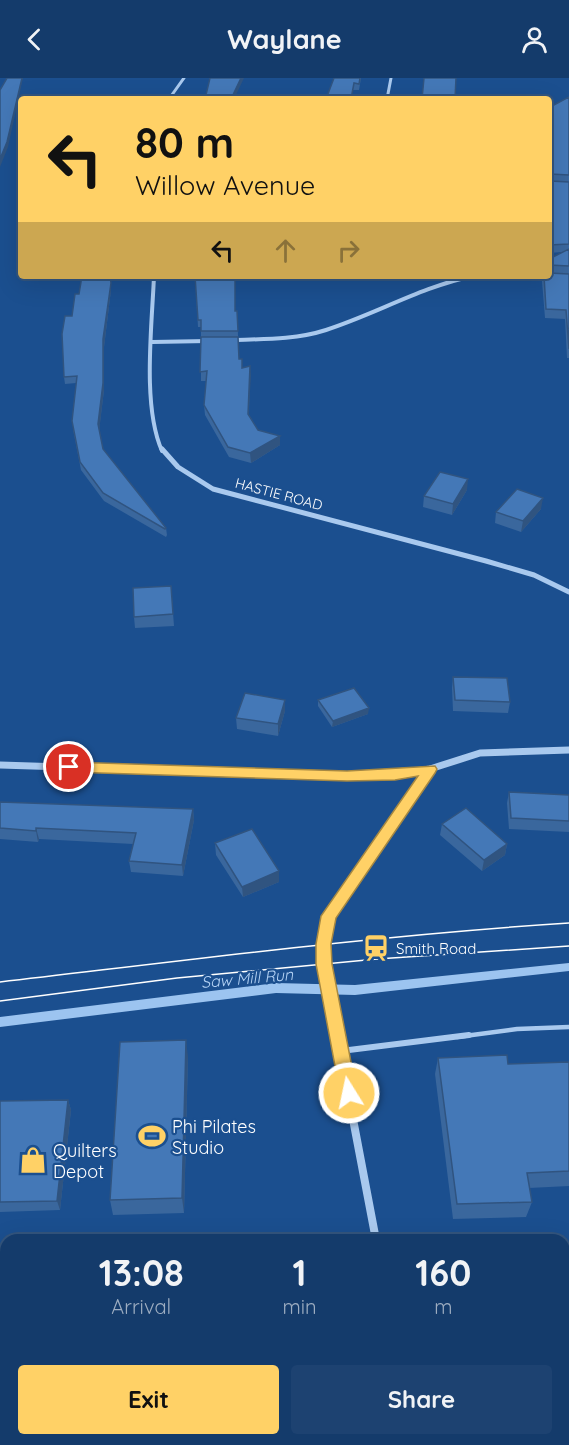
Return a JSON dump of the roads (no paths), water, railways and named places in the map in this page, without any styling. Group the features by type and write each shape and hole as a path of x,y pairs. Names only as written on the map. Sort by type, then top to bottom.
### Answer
{"street":[{"path":"171,96 183,78"},
{"path":"388,96 391,78"},
{"path":"552,278 559,279"},
{"name":"HASTIE ROAD","path":"154,279 153,421 161,449 180,469 213,489 486,561 534,575 569,592"},
{"path":"153,342 291,338 326,330 452,279"},
{"path":"0,765 347,776 395,774 430,769 480,753 504,750 569,750"},
{"path":"375,1234 327,985 324,944 329,916 430,769"}],"lane":[{"path":"341,1050 517,1029 569,1027"}],"waterway":[{"name":"Saw Mill Run","path":"0,1022 276,988 355,990 569,967"}],"tram line":[{"path":"0,982 355,941 569,923"},
{"path":"0,1001 177,978 377,959 569,946"}],"place":[{"name":"Smith Road","path":"376,948"},
{"name":"Phi Pilates Studio","path":"152,1136"},
{"name":"Quilters Depot","path":"33,1160"}]}
